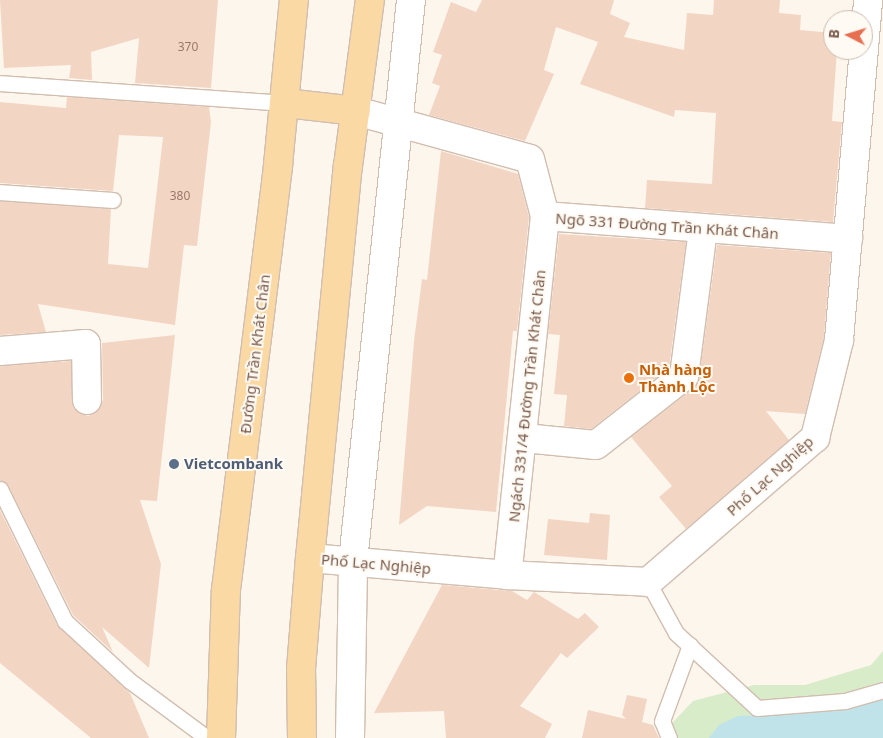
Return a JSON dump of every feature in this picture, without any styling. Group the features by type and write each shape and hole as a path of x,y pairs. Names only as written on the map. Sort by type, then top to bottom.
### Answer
{"main road":[{"name":"Đường Trần Khát Chân","path":"222,738 226,590 285,103 294,0"},
{"path":"302,738 301,670 310,558 348,166 370,0"},
{"path":"285,103 356,111"}],"street":[{"path":"350,738 353,561 396,120 410,0"},
{"name":"Phố Lạc Nghiệp","path":"310,558 507,576 648,582 815,438 839,340 868,0"},
{"name":"Ngõ 331 Đường Trần Khát Chân","path":"356,111 396,120 530,159 545,216 848,239"},
{"name":"Ngách 331/4 Đường Trần Khát Chân","path":"507,576 524,438 545,216"},
{"path":"524,438 596,445 684,376 703,229"},
{"path":"0,351 86,344 87,400"}],"lane":[{"path":"0,83 285,103"},
{"path":"0,192 113,200"},
{"path":"0,489 65,621 130,681 208,738"},
{"path":"648,582 676,633 757,708 845,701 883,690"},
{"path":"669,738 662,721 690,645"}],"green space":[{"path":"883,651 883,738 670,738 672,723 693,701 754,685 805,685 871,665"}],"water":[{"path":"883,696 883,738 709,738 719,725 738,716 795,713"}],"building":[{"path":"0,0 218,0 211,88 135,83 139,38 91,52 92,80 69,78 71,65 4,68"},
{"path":"482,0 614,0 610,14 630,23 624,37 684,50 687,13 713,15 714,0 780,0 779,13 801,15 800,30 823,32 823,60 836,60 832,121 842,122 833,222 645,208 647,180 712,184 716,113 675,110 674,117 580,84 598,42 556,27 544,70 554,74 525,141 429,115 440,86 432,83 442,55 433,52 451,2 476,12"},
{"path":"67,97 209,107 211,122 197,246 184,245 175,325 38,304 46,332 0,335 0,201 111,209 108,264 148,268 163,137 119,135 113,191 0,183 0,102 66,108"},
{"path":"441,151 518,174 529,217 517,331 513,331 496,512 427,506 399,525 414,341 422,279 427,280"},
{"path":"559,234 686,242 669,368 591,429 564,426 567,395 554,394 560,335 548,334"},
{"path":"717,245 831,253 824,337 805,414 766,411 789,440 686,529 659,497 672,486 631,437 694,388 699,379"},
{"path":"175,335 157,501 140,500 161,564 149,668 102,627 113,652 73,615 8,485 0,480 0,366 71,361 73,408 88,416 95,413 103,400 102,343"},
{"path":"0,510 57,625 130,693 149,738 91,738 0,663"},
{"path":"590,513 610,515 607,560 544,555 548,519 589,523"},
{"path":"442,585 512,591 527,600 534,592 578,619 585,613 599,627 567,658 561,653 520,706 552,724 545,738 446,738 444,711 374,713"},
{"path":"627,695 647,699 642,722 653,725 659,738 582,738 588,710 626,719 622,715"}],"place":[{"name":"Nhà hàng Thành Lộc","path":"629,378"},
{"name":"Vietcombank","path":"174,464"}]}
